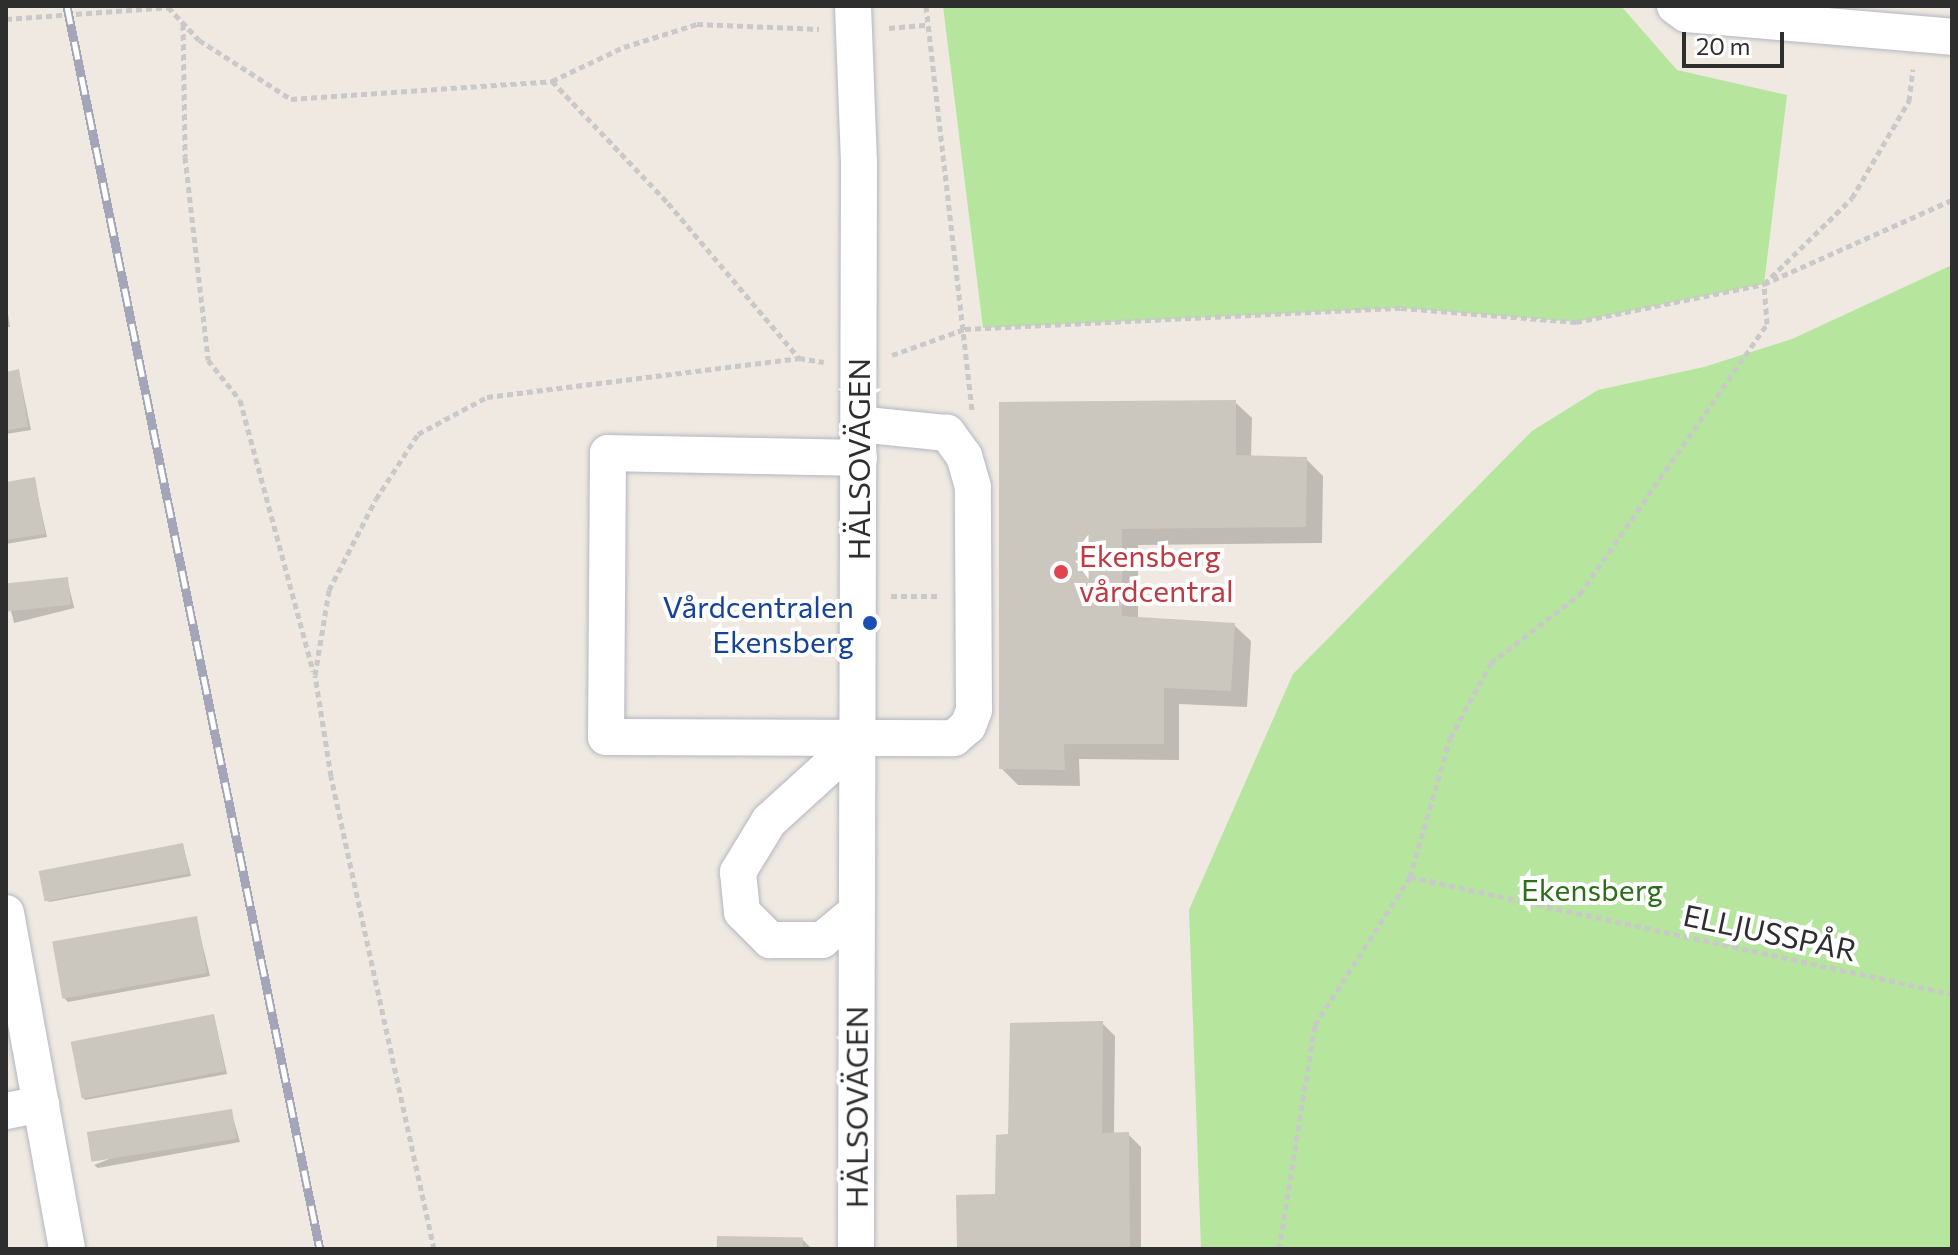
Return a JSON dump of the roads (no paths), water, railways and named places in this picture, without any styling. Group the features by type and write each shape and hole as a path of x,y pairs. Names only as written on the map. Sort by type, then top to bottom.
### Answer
{"street":[{"path":"1675,6 1686,14 1935,35"},
{"name":"HÄLSOVÄGEN","path":"854,18 859,367 856,1249"},
{"path":"947,433 964,456 973,487 974,710 968,726 954,738 857,741 606,737 608,453 859,441 947,433"},
{"path":"857,741 769,821 738,872 742,912 770,940 822,940 857,911"},
{"path":"6,913 23,1107 67,1249"}],"railway":[{"path":"67,6 320,1249"}],"place":[{"name":"Ekensberg vårdcentral","path":"1061,572"},
{"name":"Vårdcentralen Ekensberg","path":"870,623"}],"park label":[{"name":"Ekensberg","path":"1592,889"}]}
